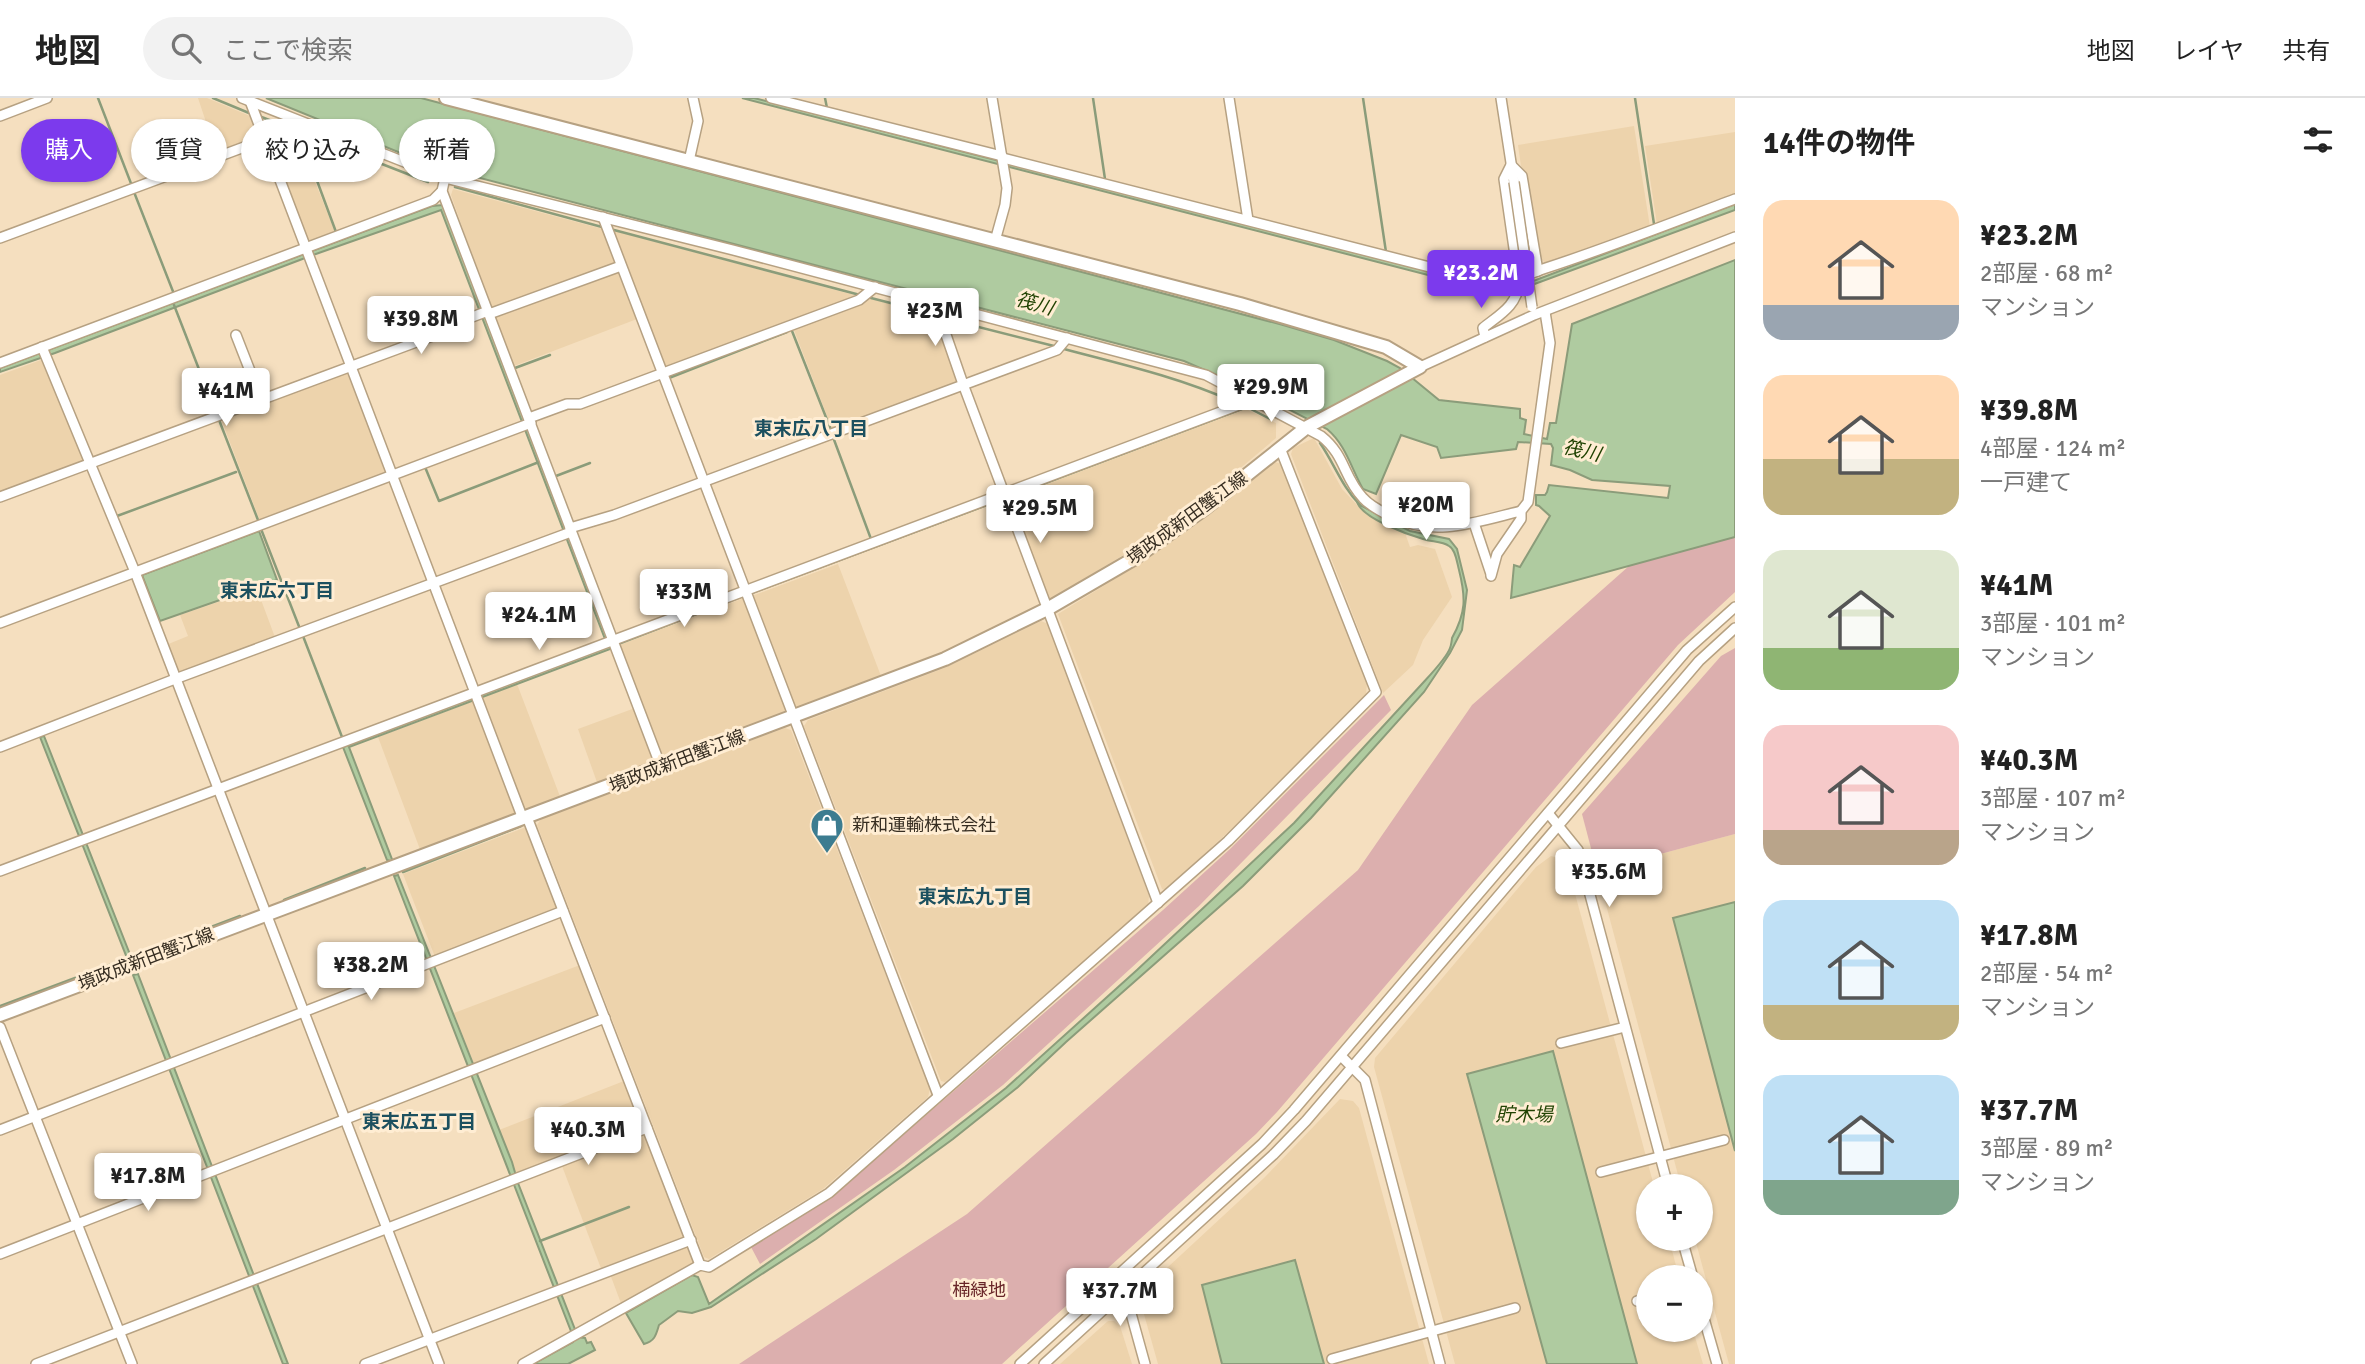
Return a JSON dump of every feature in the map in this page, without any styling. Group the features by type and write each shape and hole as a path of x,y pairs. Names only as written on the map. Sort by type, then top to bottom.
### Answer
{"main road":[{"path":"446,98 1240,304 1386,346 1415,369"},
{"name":"境政成新田蟹江線","path":"0,1015 945,659 1049,608 1135,558 1204,509 1307,427 1415,369"}],"street":[{"path":"0,116 47,98"},
{"path":"689,161 698,121 693,98"},
{"path":"771,98 1478,281 1519,285"},
{"path":"992,98 1007,188 995,241"},
{"path":"1230,98 1248,220"},
{"path":"1501,98 1533,311"},
{"path":"246,100 254,119"},
{"path":"246,100 399,160"},
{"path":"0,238 241,148"},
{"path":"1511,165 1504,179 1519,285"},
{"path":"1511,165 1522,176 1538,271"},
{"path":"279,182 476,695 606,1018 700,1265"},
{"path":"0,363 44,352 307,253 433,200 442,191 444,182"},
{"path":"461,182 875,287 1206,375 1307,427 1332,445 1341,456 1349,478 1363,499 1408,523 1432,528 1451,528 1521,511 1528,502 1550,343 1545,312"},
{"path":"442,191 485,313 661,767"},
{"path":"1485,337 1483,328 1508,309 1519,285 1538,271 1591,254 1735,199"},
{"path":"603,217 938,1095"},
{"path":"1415,369 1485,337 1533,311 1545,312 1735,237"},
{"path":"0,497 446,331 451,325 621,266"},
{"path":"0,623 527,423 567,404 580,404 859,300 875,287"},
{"path":"935,303 1158,904"},
{"path":"236,334 261,399"},
{"path":"0,747 1057,349 1067,338"},
{"path":"44,352 135,572 439,1364"},
{"path":"0,871 476,695 744,590 1239,405 1249,396"},
{"path":"523,1364 700,1265 709,1267 829,1193 1228,841 1376,692 1280,448"},
{"path":"1474,523 1491,576 1497,554 1521,519 1521,511"},
{"path":"1020,1364 1262,1144 1688,650 1733,612"},
{"path":"1044,1364 1273,1155 1352,1067 1699,661 1735,628"},
{"path":"1548,813 1578,850 1665,1174"},
{"path":"0,1130 563,911"},
{"path":"0,1254 606,1018"},
{"path":"0,1027 132,1364"},
{"path":"1561,1043 1625,1027"},
{"path":"1340,1056 1365,1080 1440,1364"},
{"path":"36,1364 647,1128"},
{"path":"1601,1172 1724,1140"},
{"path":"365,1364 691,1240"},
{"path":"1112,1282 1127,1299 1145,1364"},
{"path":"1332,1359 1515,1308"},
{"path":"1711,1342 1717,1364"}],"shaded area":[{"path":"198,98 207,98 250,116 251,119 241,119 241,146 227,151 227,119 205,119"},
{"path":"1634,126 1650,227 1546,264 1539,257 1526,173 1521,166 1518,145"},
{"path":"1735,132 1735,194 1657,224 1645,146"},
{"path":"283,182 315,182 335,232 306,243"},
{"path":"453,189 603,229 616,265 491,309 451,195"},
{"path":"611,230 858,296 665,367"},
{"path":"616,271 620,272 637,319 514,366 496,314"},
{"path":"868,298 935,316 958,381 832,429 794,330 860,304"},
{"path":"41,360 84,458 83,462 0,494 0,375"},
{"path":"346,371 350,372 388,471 260,521 221,419"},
{"path":"1246,409 1276,423 1276,438 1199,503 1130,551 1049,600 1010,498"},
{"path":"1314,438 1342,489 1359,507 1405,533 1410,547 1418,545 1435,549 1452,597 1423,640 1413,665 1383,693 1291,454 1293,448"},
{"path":"1275,462 1281,464 1367,684 1366,694 1263,800 1165,890 1162,889 1058,614 1139,564 1208,515"},
{"path":"838,564 881,676 793,709 749,597"},
{"path":"257,589 276,640 178,673 166,645 188,636 180,615"},
{"path":"744,598 787,711 661,757 619,645"},
{"path":"1041,621 1048,624 1149,896 1148,906 945,1082 941,1081 804,726 808,720 947,667"},
{"path":"517,684 561,799 527,811 523,809 481,698"},
{"path":"474,701 517,809 516,815 421,852 378,737"},
{"path":"635,708 656,764 598,785 578,729"},
{"path":"785,728 791,730 930,1089 928,1097 823,1189 709,1259 704,1257 537,825 541,819"},
{"path":"526,827 556,911 435,957 403,874"},
{"path":"1735,834 1735,902 1674,918 1735,1151 1735,1364 1729,1364 1713,1305 1713,1265 1702,1265 1698,1251 1713,1251 1713,1174 1678,1174 1597,871"},
{"path":"1551,856 1562,859 1567,864 1651,1174 1636,1174 1636,1251 1672,1251 1676,1265 1636,1265 1636,1342 1697,1342 1703,1364 1637,1364 1553,1052 1467,1074 1547,1364 1455,1364 1374,1067 1375,1058 1536,867"},
{"path":"580,965 600,1018 475,1067 454,1013"},
{"path":"624,1081 641,1124 639,1128 516,1176 499,1130"},
{"path":"1340,1099 1353,1101 1359,1108 1429,1364 1324,1364 1295,1260 1202,1285 1222,1364 1158,1364 1140,1300 1141,1292 1264,1178"},
{"path":"640,1134 645,1135 684,1237 683,1240 602,1271 562,1166"},
{"path":"687,1245 693,1266 622,1306 610,1274"},
{"path":"1108,1321 1114,1321 1120,1326 1132,1364 1060,1364"}],"green space":[{"name":"楠緑地","path":"1735,537 1735,592 1678,645 1277,1112 1002,1364 739,1364 967,1214 1358,870 1472,705 1629,566"},
{"path":"1735,648 1735,834 1597,871 1582,814 1721,656"},
{"path":"1384,695 1391,710 1199,906 1003,1085 894,1170 760,1264 751,1247 829,1199 1163,910 1230,849"}],"water":[{"name":"筏川","path":"266,98 421,98 1283,325 1334,340 1387,361 1400,368 1439,400 1520,409 1520,418 1526,420 1524,434 1547,439 1550,423 1556,423 1572,324 1735,260 1735,537 1511,598 1514,565 1520,567 1550,516 1536,505 1536,495 1545,495 1549,485 1668,498 1670,486 1592,480 1551,465 1551,444 1518,442 1516,449 1441,458 1437,447 1401,435 1376,494 1363,489 1344,449 1327,429 1255,392 1184,361 495,182 495,119 399,119 399,152 385,147 385,119 317,119"},
{"path":"742,98 754,98 1494,288 1506,289 1536,280 1735,204 1735,210 1513,292 1490,291"},
{"path":"443,205 609,638 605,639 441,210 0,372 0,368 432,206"},
{"path":"1358,504 1410,531 1449,539 1457,549 1467,590 1462,630 1424,692 1311,818 1243,886 1018,1087 953,1139 816,1239 711,1307 692,1313 678,1311 659,1325 653,1339 644,1344 626,1313 692,1275 698,1277 709,1304 905,1167 1006,1088 1294,823 1437,667 1450,648 1462,613 1463,589 1455,554 1446,544 1416,537 1377,520"},
{"path":"259,531 277,580 160,621 142,575"},
{"path":"612,645 613,648 349,747 393,862 387,860 343,747"},
{"path":"44,736 131,957 127,958 40,737"},
{"path":"398,875 578,1337 585,1338 587,1343 591,1342 595,1350 568,1364 533,1364 574,1339 394,876"},
{"path":"1735,902 1735,1151 1673,918"},
{"path":"138,974 288,1364 283,1364 133,975"},
{"name":"貯木場","path":"1553,1051 1637,1364 1547,1364 1467,1074"},
{"path":"1295,1260 1324,1364 1222,1364 1202,1285"}],"waterway":[{"path":"98,98 132,186"},
{"path":"213,98 249,113"},
{"path":"825,98 827,108"},
{"path":"1093,98 1105,179"},
{"path":"1363,98 1386,252"},
{"path":"1635,98 1654,224"},
{"path":"259,116 399,171"},
{"path":"318,182 336,232"},
{"path":"455,187 602,227"},
{"path":"134,192 174,294"},
{"path":"614,230 860,295"},
{"path":"871,298 910,308"},
{"path":"174,305 216,413"},
{"path":"943,318 1054,346"},
{"path":"792,331 831,430"},
{"path":"669,381 669,378 787,332"},
{"path":"1064,349 1170,378 1232,401"},
{"path":"515,368 550,355"},
{"path":"1011,496 1247,407 1270,419"},
{"path":"219,420 258,520"},
{"path":"833,437 871,539"},
{"path":"1320,443 1348,491 1360,505"},
{"path":"425,467 439,501 539,462"},
{"path":"556,476 590,463"},
{"path":"117,516 236,472"},
{"path":"749,594 1003,499"},
{"path":"261,529 300,629"},
{"path":"618,644 743,596"},
{"path":"303,636 342,737"},
{"path":"403,872 521,826"},
{"path":"284,900 365,868"},
{"path":"140,954 240,916"},
{"path":"0,1006 131,957"},
{"path":"540,1241 629,1207"}],"place":[{"name":"新和運輸株式会社","path":"827,855"}],"district":[{"name":"東末広八丁目","path":"811,428"},
{"name":"東末広六丁目","path":"277,590"},
{"name":"東末広九丁目","path":"975,896"},
{"name":"東末広五丁目","path":"419,1121"}]}
